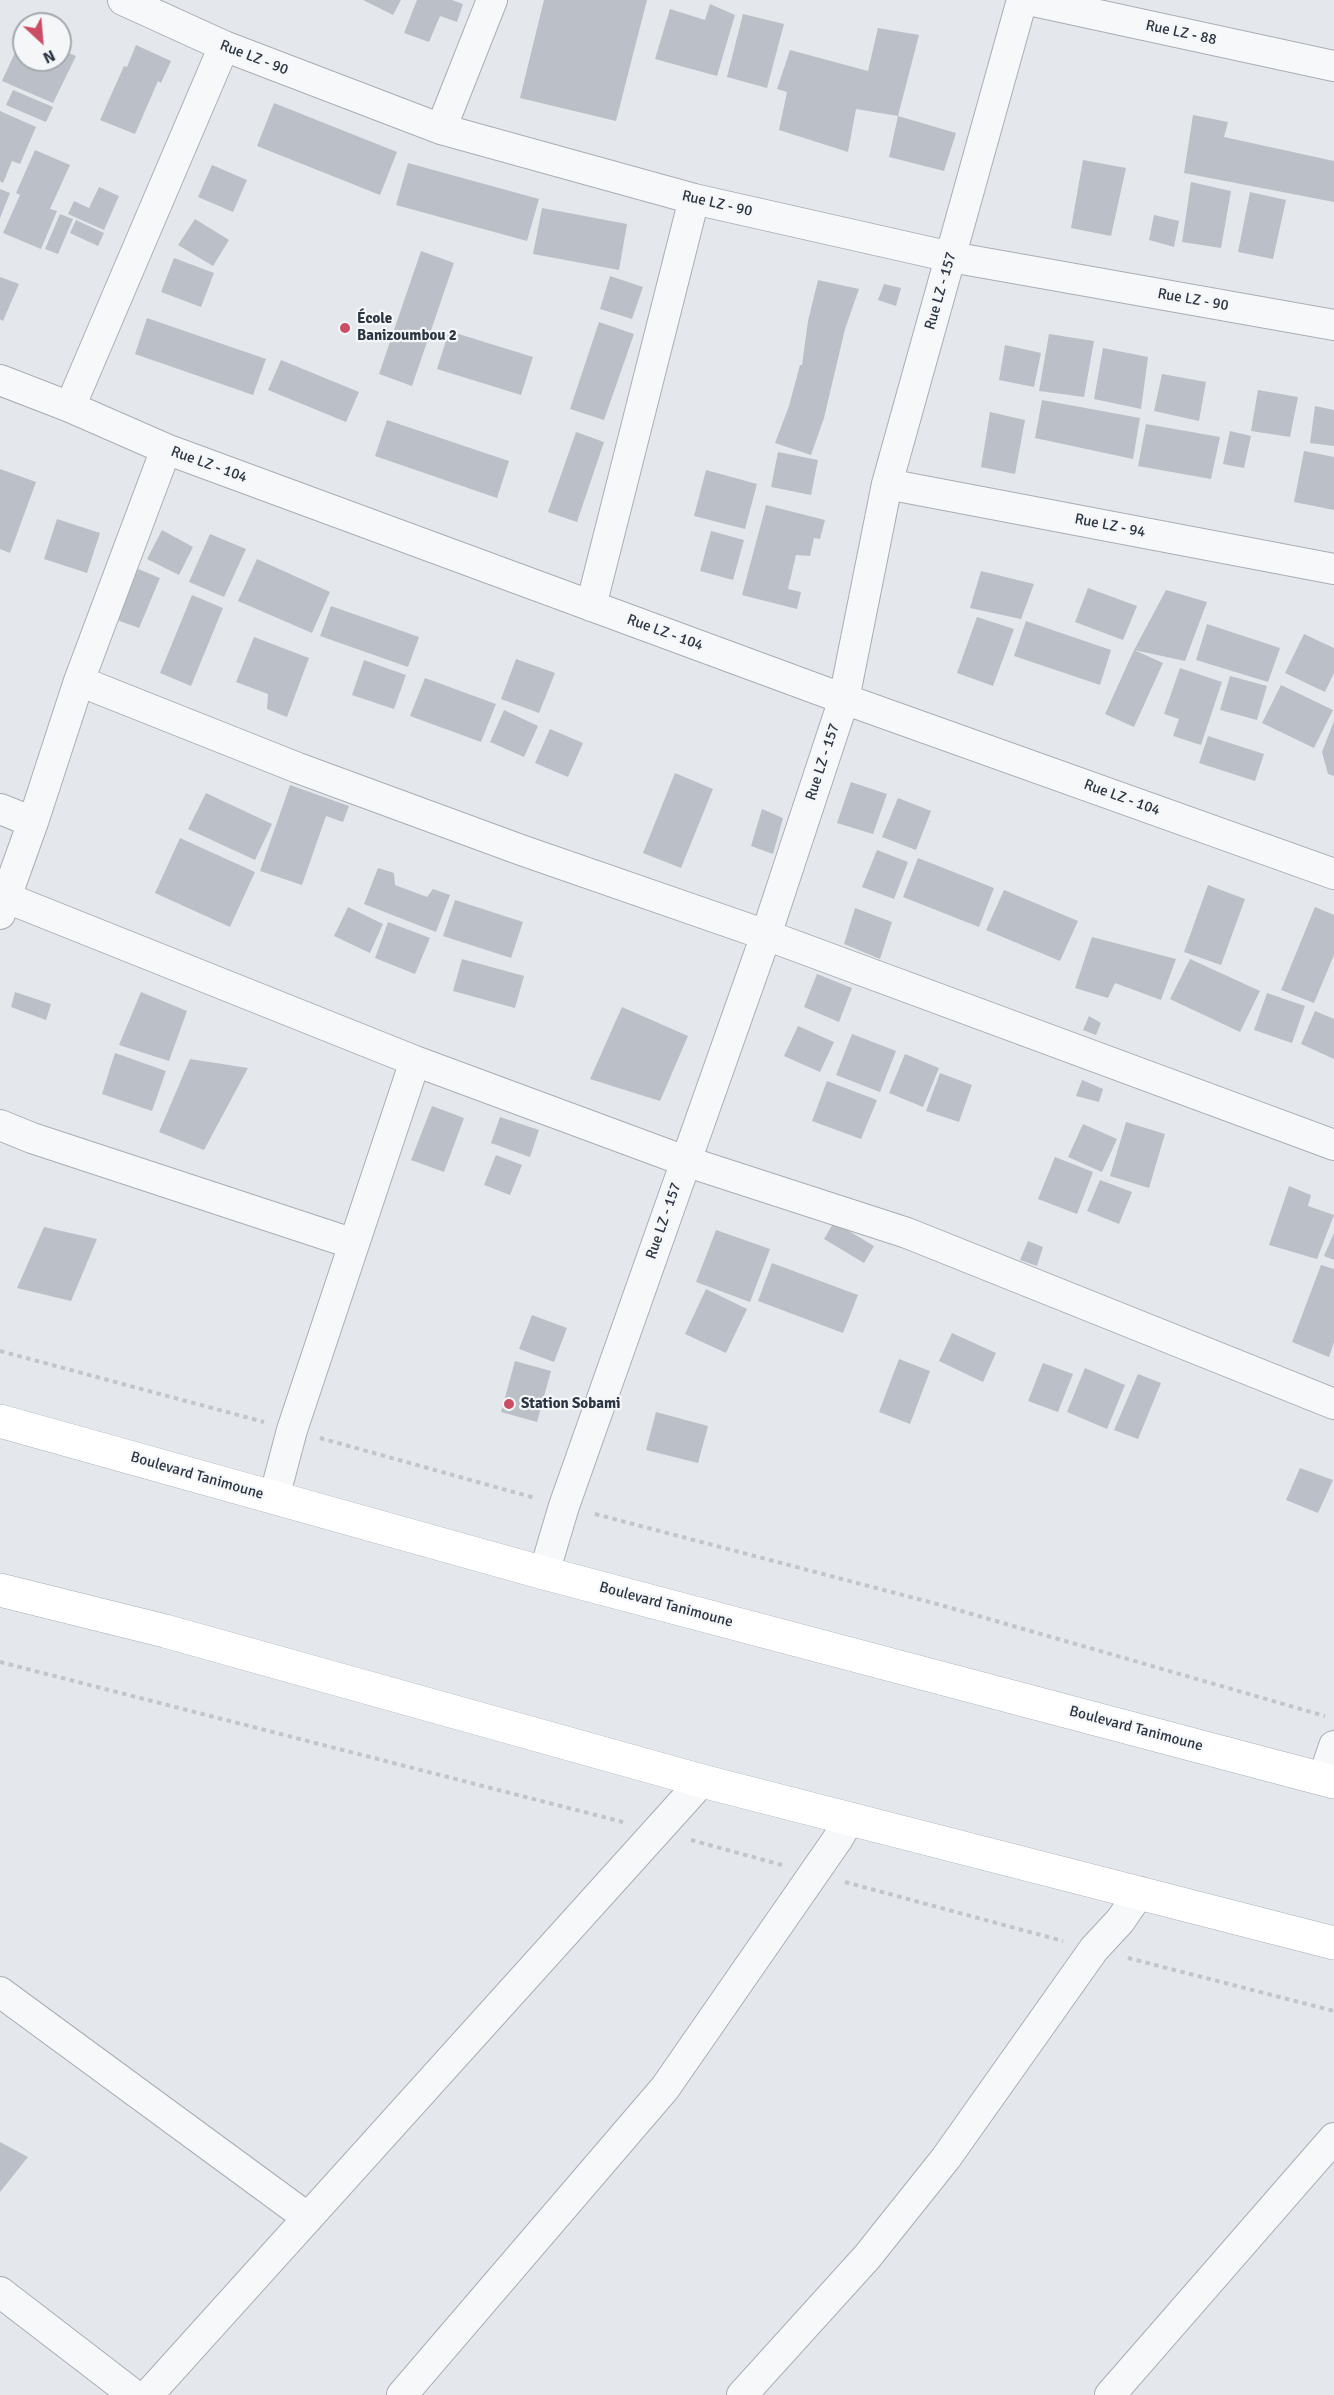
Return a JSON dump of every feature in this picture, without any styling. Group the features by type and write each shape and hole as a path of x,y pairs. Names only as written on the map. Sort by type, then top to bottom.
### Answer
{"main road":[{"name":"Boulevard Tanimoune","path":"0,1421 544,1573 1329,1780"},
{"path":"0,1590 165,1631 702,1781 1334,1943"}],"street":[{"name":"Rue LZ - 90","path":"123,0 224,46 441,129 694,199 951,257 1334,326"},
{"path":"441,129 492,0"},
{"name":"Rue LZ - 157","path":"544,1573 564,1506 766,935 844,699 887,484 1022,0"},
{"name":"Rue LZ - 88","path":"1029,0 1334,66"},
{"path":"70,407 224,46"},
{"path":"591,606 694,199"},
{"name":"Rue LZ - 104","path":"0,380 70,407 166,449 844,699 1334,874"},
{"path":"166,449 79,681 3,906 685,1161 906,1233 1334,1404"},
{"name":"Rue LZ - 94","path":"887,484 1334,568"},
{"path":"79,681 298,768 521,850 766,935 1334,1145"},
{"path":"0,809 33,822"},
{"path":"274,1498 292,1430 415,1061"},
{"path":"0,1125 32,1138 354,1244"},
{"path":"1329,1780 1334,1746"},
{"path":"147,2395 702,1781"},
{"path":"402,2395 665,2088 850,1818"},
{"path":"742,2395 867,2257 939,2167 1094,1949 1120,1921 1140,1892"},
{"path":"0,1992 308,2218"},
{"path":"1110,2395 1334,2138"},
{"path":"0,2292 134,2395"}],"path":[{"path":"564,1506 937,1604 1334,1719"}],"building":[{"path":"363,0 401,0 393,15"},
{"path":"417,0 452,0 463,4 457,22 440,16 429,42 404,33"},
{"path":"544,0 647,0 616,121 520,98"},
{"path":"710,4 735,15 717,76 655,59 670,9 705,20"},
{"path":"743,14 784,24 767,88 727,77"},
{"path":"878,28 919,35 898,116 856,109 848,152 779,130 787,92 777,89 790,50 868,71"},
{"path":"136,45 171,61 161,83 158,81 135,134 100,120"},
{"path":"12,59 12,72 68,72 53,103 2,81"},
{"path":"13,90 53,107 46,122 6,105"},
{"path":"274,103 397,152 380,195 257,146"},
{"path":"0,111 36,127 20,164 12,161 3,183 0,181"},
{"path":"1193,115 1228,122 1224,137 1334,161 1334,202 1184,173"},
{"path":"898,116 956,133 944,171 889,157"},
{"path":"35,150 70,165 50,209 57,211 41,249 3,233 20,195 16,193"},
{"path":"1083,160 1126,168 1111,236 1071,228"},
{"path":"408,163 539,199 527,241 396,205"},
{"path":"212,165 247,180 233,212 198,197"},
{"path":"1191,182 1231,191 1221,248 1182,242"},
{"path":"99,187 119,196 104,230 68,214 74,201 89,208"},
{"path":"0,189 10,193 0,218"},
{"path":"1250,192 1286,200 1273,259 1238,252"},
{"path":"542,208 627,224 619,270 533,254"},
{"path":"60,214 73,219 58,254 45,249"},
{"path":"1154,215 1179,221 1174,247 1149,240"},
{"path":"195,219 229,240 213,266 178,245"},
{"path":"76,220 104,233 98,246 70,233"},
{"path":"421,251 454,263 412,386 379,374"},
{"path":"174,258 214,273 201,307 161,292"},
{"path":"610,276 643,287 632,319 600,309"},
{"path":"0,277 19,284 3,321 0,319"},
{"path":"818,280 859,289 845,329 824,418 811,455 775,443 789,406 800,365 802,365 808,321"},
{"path":"884,284 901,288 896,306 878,300"},
{"path":"147,318 266,359 253,395 135,354"},
{"path":"599,322 634,334 604,420 570,409"},
{"path":"449,331 533,357 521,395 437,369"},
{"path":"1049,334 1094,341 1084,397 1039,391"},
{"path":"1005,345 1041,353 1034,387 999,380"},
{"path":"1103,348 1148,357 1141,409 1094,399"},
{"path":"281,360 359,392 346,422 268,390"},
{"path":"1162,374 1206,382 1199,421 1154,411"},
{"path":"1258,390 1298,397 1290,437 1251,431"},
{"path":"1042,400 1140,418 1133,459 1035,438"},
{"path":"1315,406 1334,410 1334,446 1310,443"},
{"path":"990,412 1025,420 1015,474 981,467"},
{"path":"387,420 509,461 497,498 375,456"},
{"path":"1146,424 1220,437 1211,479 1138,466"},
{"path":"1230,431 1251,436 1244,468 1223,464"},
{"path":"576,432 604,442 577,522 548,512"},
{"path":"1304,451 1334,457 1334,510 1294,502"},
{"path":"778,452 818,460 811,495 771,487"},
{"path":"0,469 36,482 10,553 0,549"},
{"path":"706,470 757,484 745,529 694,516"},
{"path":"766,505 825,520 820,539 814,538 810,556 796,555 788,589 801,592 797,609 742,595"},
{"path":"57,519 100,533 87,573 44,559"},
{"path":"162,530 193,547 179,575 147,559"},
{"path":"711,531 744,540 733,580 700,571"},
{"path":"210,534 246,549 224,597 189,582"},
{"path":"257,559 330,592 312,633 238,601"},
{"path":"138,569 160,578 139,628 117,620"},
{"path":"981,571 1034,584 1021,619 970,608"},
{"path":"1088,588 1137,606 1123,640 1075,622"},
{"path":"1166,590 1207,602 1185,661 1134,650"},
{"path":"192,595 223,608 191,686 160,673"},
{"path":"331,606 419,637 408,667 320,636"},
{"path":"977,617 1014,629 993,686 957,673"},
{"path":"1026,621 1111,650 1100,685 1014,656"},
{"path":"1207,624 1280,648 1268,682 1196,660"},
{"path":"1304,634 1334,648 1334,673 1325,692 1285,673"},
{"path":"254,637 309,658 287,717 267,709 268,694 236,682"},
{"path":"1134,650 1163,663 1134,727 1105,714"},
{"path":"516,659 555,673 539,713 501,699"},
{"path":"364,660 406,675 394,709 352,695"},
{"path":"1180,668 1222,682 1201,745 1173,736 1179,719 1164,714"},
{"path":"1230,676 1267,686 1257,720 1220,710"},
{"path":"425,678 496,704 481,742 410,716"},
{"path":"1281,685 1333,710 1314,748 1262,723"},
{"path":"504,710 538,726 524,757 490,742"},
{"path":"1334,721 1334,776 1328,774 1322,752"},
{"path":"550,729 583,743 568,777 535,763"},
{"path":"1208,736 1264,754 1255,781 1199,763"},
{"path":"675,773 713,789 681,868 643,853"},
{"path":"851,782 887,794 873,834 837,823"},
{"path":"290,785 349,806 343,822 326,816 302,885 260,871"},
{"path":"206,793 272,824 255,860 188,829"},
{"path":"898,798 931,811 916,850 882,837"},
{"path":"762,809 783,818 773,854 751,846"},
{"path":"180,838 255,872 230,927 155,893"},
{"path":"877,850 908,862 894,899 862,887"},
{"path":"918,858 994,888 979,927 903,897"},
{"path":"378,868 394,873 395,885 427,897 433,889 450,895 436,932 364,904"},
{"path":"1208,885 1245,899 1221,965 1184,952"},
{"path":"1004,890 1078,921 1060,961 986,930"},
{"path":"455,900 523,922 511,958 443,936"},
{"path":"348,907 383,924 370,953 334,936"},
{"path":"1315,907 1334,915 1334,955 1314,1003 1281,990"},
{"path":"855,908 892,922 880,959 844,944"},
{"path":"388,922 430,938 415,974 375,958"},
{"path":"1092,937 1176,959 1161,1000 1115,983 1108,998 1075,988"},
{"path":"462,959 524,976 515,1008 453,991"},
{"path":"1190,959 1260,991 1240,1032 1170,999"},
{"path":"817,974 852,988 839,1022 804,1007"},
{"path":"15,992 51,1004 46,1020 11,1007"},
{"path":"141,992 187,1011 169,1061 119,1045"},
{"path":"1267,993 1305,1006 1292,1043 1254,1030"},
{"path":"622,1007 688,1036 660,1101 590,1079"},
{"path":"1315,1011 1334,1019 1334,1059 1301,1044"},
{"path":"1089,1016 1101,1023 1096,1035 1083,1030"},
{"path":"798,1026 834,1042 820,1072 784,1056"},
{"path":"852,1034 896,1051 880,1092 836,1075"},
{"path":"115,1053 166,1071 152,1111 102,1094"},
{"path":"905,1054 939,1068 923,1107 889,1093"},
{"path":"190,1059 248,1068 204,1150 159,1132"},
{"path":"940,1073 972,1085 959,1122 926,1111"},
{"path":"1082,1080 1103,1089 1099,1102 1076,1096"},
{"path":"827,1081 877,1100 861,1139 812,1121"},
{"path":"432,1106 464,1118 444,1172 411,1160"},
{"path":"500,1117 539,1130 530,1157 491,1143"},
{"path":"1126,1122 1165,1134 1149,1188 1110,1176"},
{"path":"1083,1124 1117,1139 1102,1172 1068,1157"},
{"path":"496,1155 522,1165 510,1195 484,1185"},
{"path":"1055,1157 1093,1172 1077,1214 1038,1199"},
{"path":"1100,1180 1132,1192 1119,1224 1087,1211"},
{"path":"1289,1186 1311,1195 1308,1206 1334,1215 1317,1259 1269,1245"},
{"path":"834,1222 874,1246 864,1263 824,1239"},
{"path":"44,1227 97,1239 71,1301 17,1288"},
{"path":"716,1230 770,1249 750,1302 696,1282"},
{"path":"1334,1233 1334,1260 1324,1256"},
{"path":"1028,1241 1043,1247 1037,1266 1020,1260"},
{"path":"772,1263 858,1295 843,1333 758,1301"},
{"path":"1321,1265 1334,1269 1334,1342 1329,1357 1292,1342"},
{"path":"706,1289 747,1309 726,1353 685,1334"},
{"path":"532,1315 567,1328 554,1362 519,1349"},
{"path":"952,1333 996,1353 983,1382 939,1361"},
{"path":"899,1359 930,1371 910,1424 879,1412"},
{"path":"515,1361 551,1371 537,1422 501,1412"},
{"path":"1043,1363 1073,1374 1058,1412 1028,1401"},
{"path":"1085,1368 1125,1385 1107,1429 1067,1412"},
{"path":"1138,1374 1161,1383 1138,1439 1114,1430"},
{"path":"656,1412 708,1426 698,1463 646,1450"},
{"path":"1300,1468 1333,1480 1318,1513 1286,1500"},
{"path":"0,2142 28,2157 0,2192"}],"place":[{"name":"École Banizoumbou 2","path":"345,328"},
{"name":"Station Sobami","path":"509,1404"}]}
